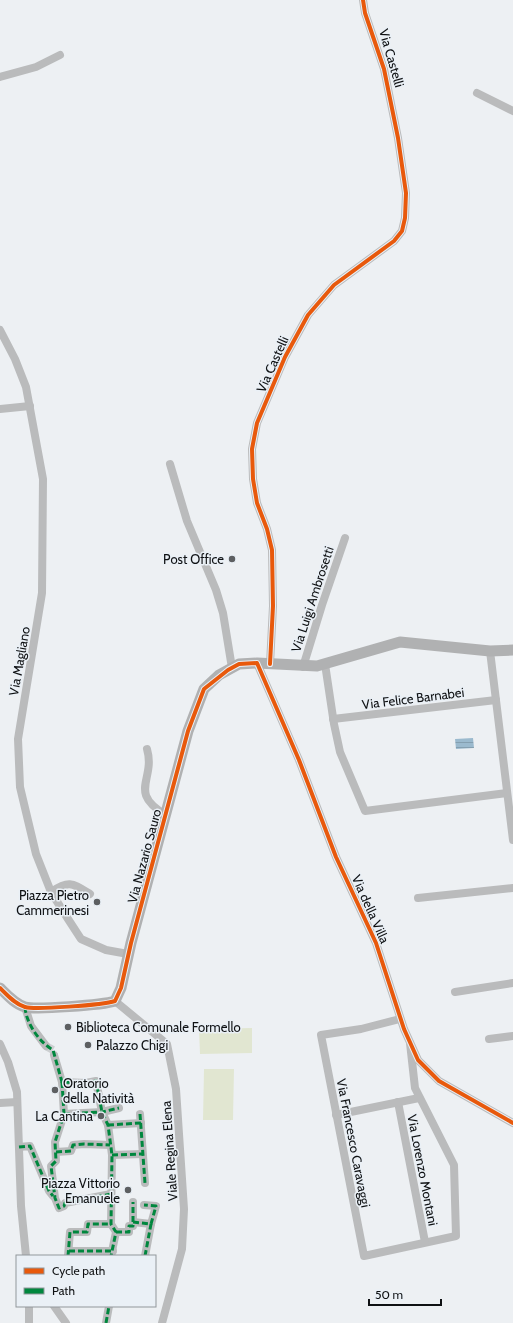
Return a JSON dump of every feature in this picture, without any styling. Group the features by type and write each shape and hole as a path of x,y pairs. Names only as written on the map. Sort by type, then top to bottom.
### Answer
{"street":[{"name":"Via Castelli","path":"270,664 273,606 272,550 269,534 257,503 253,479 252,449 257,423 287,352 308,315 334,285 394,241 402,231 405,218 406,193 398,138 384,69 365,13 363,0"},
{"path":"0,77 36,67 60,55"},
{"path":"477,94 513,110"},
{"name":"Via Magliano","path":"0,330 20,368 30,406 43,479 42,593 18,739 20,787 36,854 51,892 81,939 106,950 128,954"},
{"path":"0,409 30,406"},
{"path":"170,464 188,521 222,607 232,668"},
{"name":"Via Luigi Ambrosetti","path":"303,667 345,538"},
{"name":"Via Nazario Sauro","path":"115,1001 121,988 128,954 188,731 204,689 220,675 239,664 257,663 303,667 325,664 400,642 490,651 513,650"},
{"path":"490,651 513,840"},
{"name":"Via della Villa","path":"257,663 299,760 336,857 376,943 400,1019 418,1060 439,1082 513,1123"},
{"path":"325,664 333,719 340,752 365,811 507,793"},
{"name":"Via Felice Barnabei","path":"333,719 496,700"},
{"path":"148,749 150,758 144,793 151,804 166,815"},
{"path":"51,892 67,883 74,884 90,894"},
{"path":"418,898 513,888"},
{"path":"456,992 513,983"},
{"path":"0,988 11,999 25,1007 99,1004 115,1001"},
{"name":"Viale Regina Elena","path":"115,1001 167,1044 176,1089 184,1209 182,1249 162,1323"},
{"path":"25,1007 31,1026 46,1046"},
{"name":"Via Francesco Caravaggi","path":"400,1019 361,1029 321,1035 364,1256 426,1242"},
{"path":"489,1039 513,1036"},
{"path":"410,1043 415,1088 454,1165 456,1236 426,1242"},
{"path":"0,1044 13,1077 17,1102 20,1206 26,1255"},
{"path":"54,1055 62,1082 64,1114 54,1142 56,1161 51,1166 55,1198 59,1208 64,1206 65,1203 111,1194"},
{"path":"62,1082 86,1083 96,1081 102,1112 108,1125 112,1155 111,1224 116,1232 112,1253 68,1254 70,1232 87,1232 88,1224 111,1224"},
{"path":"336,1115 419,1098"},
{"path":"0,1103 17,1102"},
{"name":"Via Lorenzo Montani","path":"398,1102 426,1242"},
{"path":"64,1114 102,1112 119,1108"},
{"path":"140,1114 145,1184"},
{"path":"108,1125 141,1123"},
{"path":"56,1152 71,1151 73,1146 84,1144 110,1145"},
{"path":"19,1147 30,1146 49,1191 55,1198"},
{"path":"112,1155 142,1154"},
{"path":"116,1232 129,1232 129,1226 132,1226 133,1222 133,1202"},
{"path":"144,1205 156,1206 145,1255"},
{"path":"133,1222 151,1224"},
{"path":"29,1307 29,1323"},
{"path":"55,1307 66,1323"},
{"path":"106,1323 109,1307"}],"green space":[{"path":"252,1028 252,1053 200,1054 199,1029"},
{"path":"204,1069 234,1069 233,1120 203,1120"}],"water":[{"path":"473,738 474,748 456,749 455,739"}],"tunnel":[{"path":"46,1046 53,1050 54,1055"}],"marked path":[{"path":"25,1007 28,1019 34,1032 48,1047 53,1050 62,1082 86,1083 96,1081 102,1112 108,1125 112,1155 111,1224 116,1232 111,1255"},
{"path":"62,1082 64,1114 55,1142 56,1161 51,1166 55,1198 59,1208 64,1206 65,1203 111,1194"},
{"path":"64,1114 102,1112 119,1108"},
{"path":"140,1114 145,1183"},
{"path":"108,1125 141,1123"},
{"path":"56,1152 71,1151 73,1145 110,1145"},
{"path":"19,1147 30,1146 49,1191 53,1196"},
{"path":"112,1155 142,1154"},
{"path":"133,1202 133,1222"},
{"path":"116,1232 129,1232 129,1226 133,1226 133,1222 151,1224 156,1206 144,1205"},
{"path":"68,1255 70,1232 87,1232 88,1224 111,1224"},
{"path":"145,1255 151,1224"},
{"path":"69,1251 113,1251"},
{"path":"106,1323 109,1307"}],"cycle path":[{"path":"270,664 273,606 272,550 267,529 257,503 253,479 252,449 257,423 285,357 308,315 334,285 394,241 402,231 405,218 406,193 398,138 384,69 365,13 363,0"},
{"path":"0,988 18,1004 31,1008 84,1005 115,1001 121,988 131,943 188,731 204,689 228,670 239,664 257,663 299,760 336,857 376,943 404,1029 418,1060 439,1081 513,1123"}],"place":[{"name":"Post Office","path":"232,559"},
{"name":"Piazza Pietro Cammerinesi","path":"97,902"},
{"name":"Biblioteca Comunale Formello","path":"68,1027"},
{"name":"Palazzo Chigi","path":"88,1045"},
{"name":"Oratorio della Natività","path":"55,1090"},
{"name":"La Cantina","path":"101,1116"},
{"name":"Piazza Vittorio Emanuele","path":"128,1190"}]}
